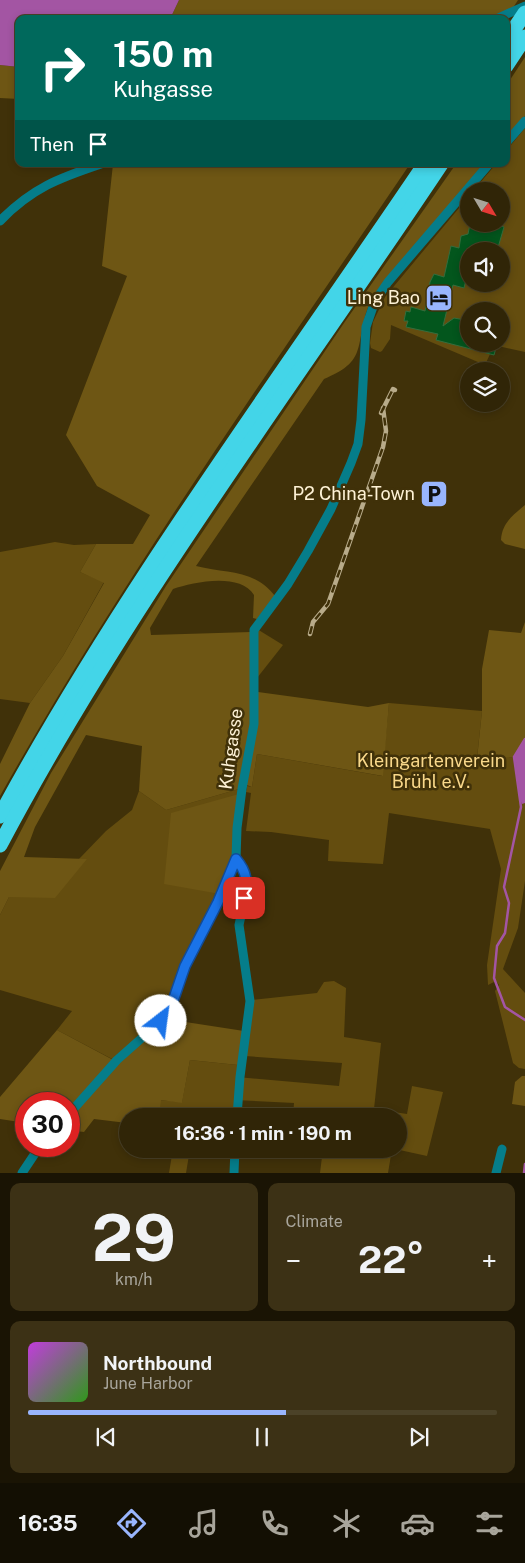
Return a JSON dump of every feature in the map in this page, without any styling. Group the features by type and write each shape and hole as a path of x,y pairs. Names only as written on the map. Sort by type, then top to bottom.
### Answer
{"highway":[{"path":"510,35 524,12"},
{"path":"510,60 525,37"},
{"path":"0,816 59,714 137,586 423,167"},
{"path":"0,845 75,712 186,536 439,167"}],"street":[{"path":"510,16 524,12"},
{"path":"510,138 525,121"},
{"path":"0,221 32,192 55,180 92,167"},
{"name":"Kuhgasse","path":"238,1108 250,1001 239,925 248,884 246,874 236,859 237,828 242,786 254,724 254,630 288,584 308,550 331,509 351,463 358,444 361,420 364,349 369,317 382,291 486,167"},
{"path":"80,1102 117,1060 161,1021 173,1001 185,966 218,902 236,859"},
{"path":"496,1173 502,1149"},
{"path":"22,1173 33,1157"},
{"path":"234,1173 235,1158"}],"green space":[{"path":"525,128 525,352 510,349 510,302 460,302 460,352 492,352 486,362 478,362 391,325 390,339 380,352 371,348 370,343 373,322 385,297 460,207 460,232 510,232 510,182 481,182 493,167 510,167 510,146"},
{"path":"55,542 74,545 96,544 80,572 104,582 63,656 30,703 0,699 0,552"},
{"path":"257,629 283,645 257,678"},
{"name":"Kleingartenverein Brühl e.V.","path":"389,703 482,711 477,758 514,757 519,797 522,803 525,803 525,881 518,928 503,969 525,993 525,1069 519,1068 513,1063 495,991 499,985 496,981 488,985 487,965 501,869 490,829 389,813 383,864 328,861 329,840 271,832 246,831 251,793 246,792 247,786 252,787 257,754 382,776"},
{"path":"239,789 220,894 170,1002 158,1020 114,1060 57,1030 72,1011 0,990 0,915 9,897 86,859 79,859 106,831 132,810 139,791 166,810"},
{"path":"334,981 346,988 344,1037 381,1043 374,1108 294,1108 294,1103 234,1100 234,1108 160,1108 160,1100 182,1102 190,1060 238,1065 237,1077 339,1086 342,1063 245,1056 252,1000 317,993 324,982"},
{"path":"412,1086 443,1092 427,1156 407,1152 407,1114"},
{"path":"172,1158 188,1158 186,1173 169,1173"},
{"path":"322,1158 390,1158 388,1173 320,1173"}],"shaded area":[{"path":"0,0 179,0 172,15 15,15 15,67 0,65"},
{"path":"179,0 518,0 509,15 172,15"},
{"path":"525,57 525,116 510,134 510,80"},
{"path":"0,65 15,67 15,99 0,98"},
{"path":"113,167 408,167 198,476 96,634 0,796 0,764 30,703 63,656 104,583 80,572 96,544 133,544 150,515 97,486 66,435 127,276 102,266"},
{"path":"454,167 482,167 470,182 460,182 460,193 376,292 367,310 357,353 353,360 337,373 324,379 196,566 248,576 267,587 275,596 257,619 253,618 254,595 238,583 216,581 182,586 173,589 150,628 151,635 251,632 252,723 239,789 166,810 139,791 142,746 86,735 35,827 24,857 87,859 55,898 9,897 0,915 0,871 51,773 166,586 344,323"},
{"path":"525,505 525,549 505,544 501,540 506,524"},
{"path":"525,622 525,739 514,757 477,759 482,711 482,669 489,630 521,633"},
{"path":"258,692 368,707 389,703 383,776 257,754 252,787 244,784"},
{"path":"525,739 525,803 522,804 519,797 514,757"},
{"path":"239,794 233,859 220,894 164,884 171,813"},
{"path":"166,1019 244,1031 238,1065 190,1060 182,1103 161,1100 160,1108 119,1108 119,1122 94,1119 84,1132 80,1131 80,1092 15,1092 15,1121 0,1119 0,1097 57,1030 119,1063"},
{"path":"522,1076 525,1076 525,1106 512,1104 515,1082"}],"building":[{"name":"Ling Bao","path":"468,232 503,232 500,242 460,242 461,236 468,234"},
{"name":"Ling Bao","path":"460,242 460,287 453,285 443,326 454,318 460,319 460,346 436,340 438,334 406,327 408,321 404,321 406,311 410,312 411,307 425,311 430,282 434,274 444,277 451,246 459,248"},
{"name":"Ling Bao","path":"482,352 495,352 494,355"}],"waterway":[{"path":"525,739 514,757 521,807 504,887 509,903 505,933 497,946 494,978 505,1007 525,1020"},
{"path":"524,1173 525,1164"}],"railway":[{"path":"381,413 393,389 395,390"},
{"path":"310,634 313,622 328,604 383,447 386,431 383,408"}],"place":[{"name":"Ling Bao","path":"439,298"},
{"name":"P2 China-Town","path":"434,494"}],"route":[{"path":"161,1021 173,1001 185,966 218,902 236,859 246,874 248,884 244,898"}]}
